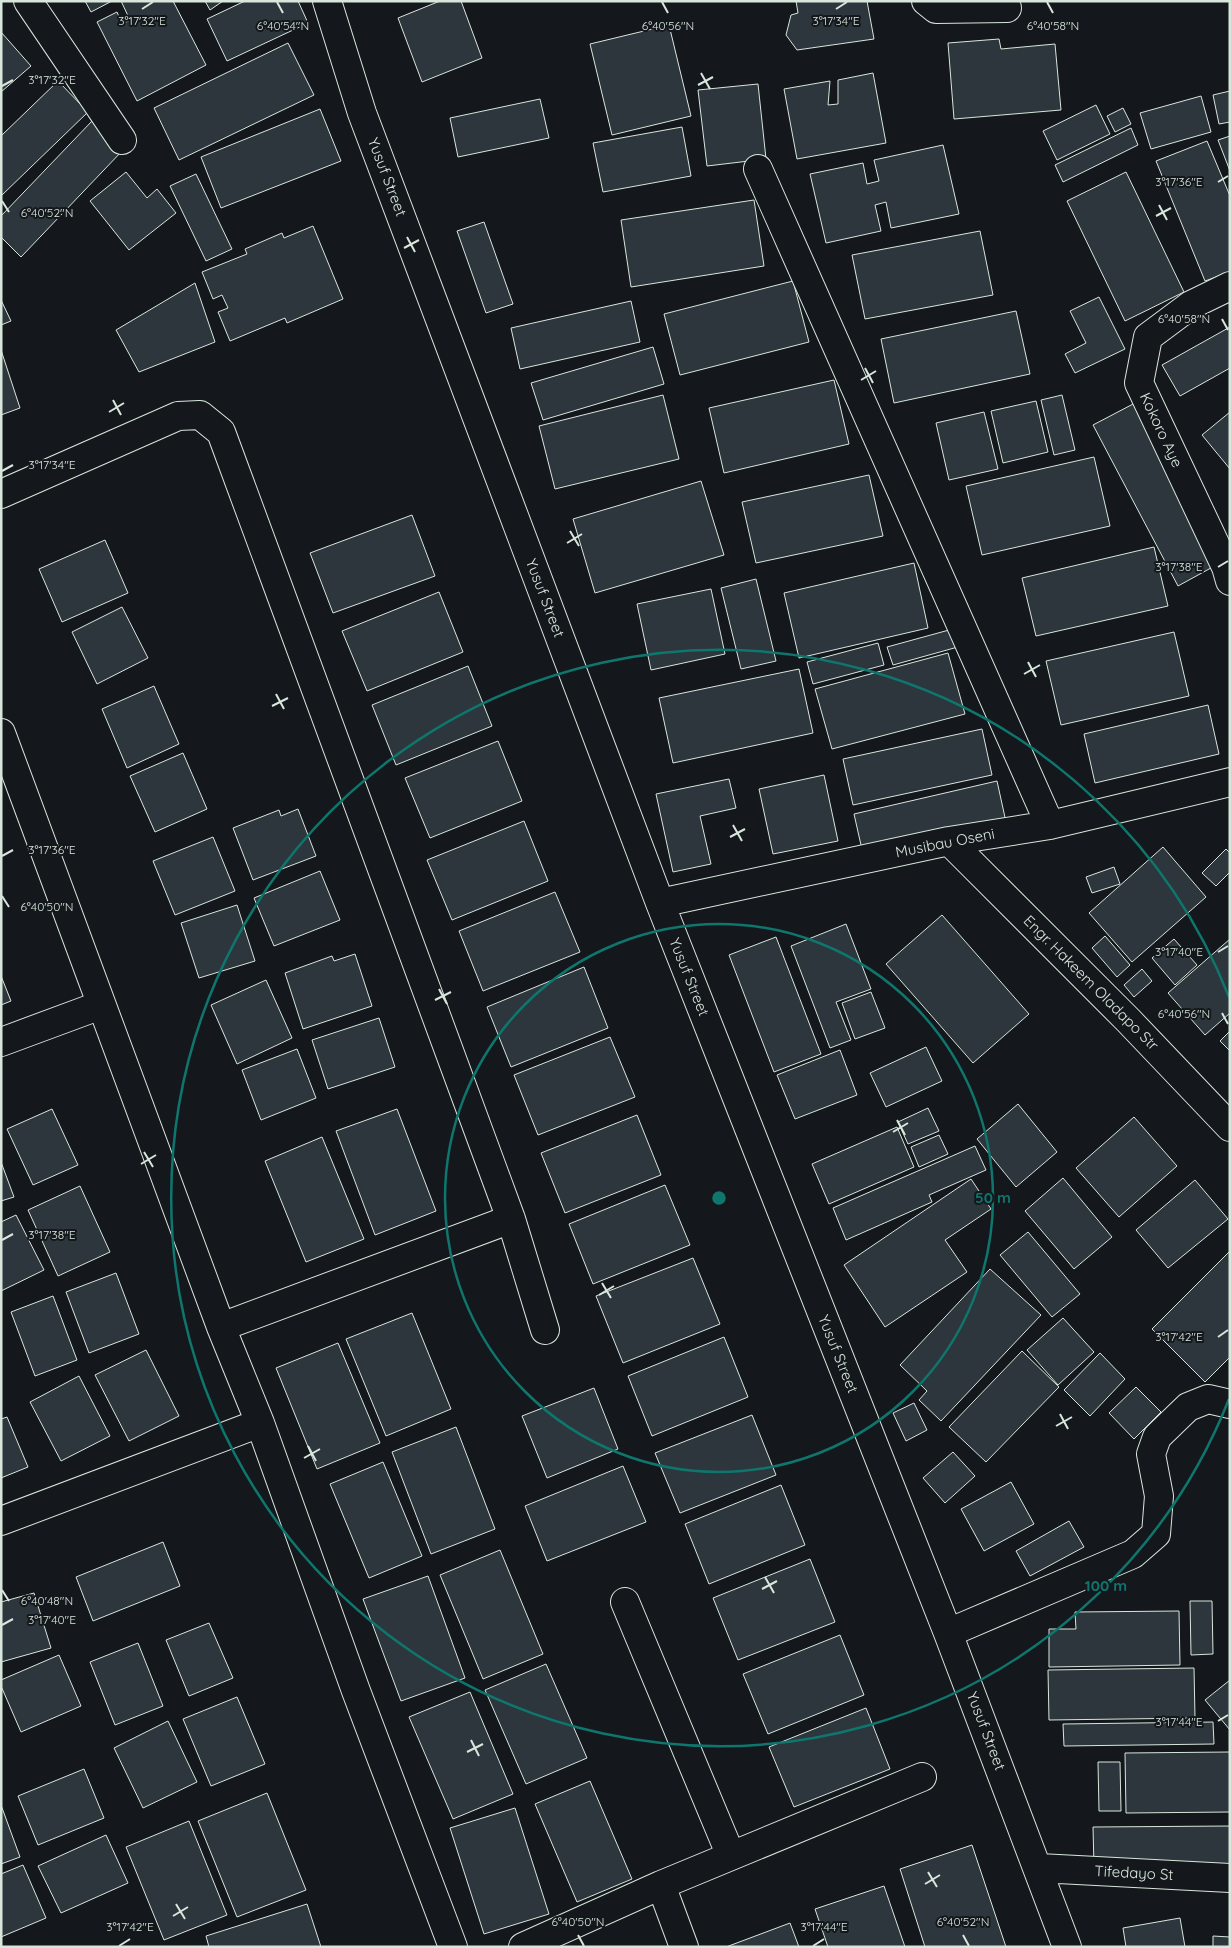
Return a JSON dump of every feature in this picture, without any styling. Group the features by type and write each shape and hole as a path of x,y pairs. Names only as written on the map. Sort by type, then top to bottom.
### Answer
{"street":[{"path":"28,1 122,140"},
{"name":"Yusuf Street","path":"327,1 362,113 660,903 948,1634 1039,1868 1067,1947"},
{"path":"926,1 936,9 1007,8"},
{"path":"758,169 1050,825"},
{"name":"Kokoro Aye","path":"1230,286 1191,305 1148,337 1139,383 1226,567 1230,581"},
{"path":"1,494 178,416 200,414 221,432 511,1219 545,1330"},
{"path":"1,733 221,1327 260,1423 356,1691 453,1947"},
{"name":"Musibau Oseni","path":"660,903 949,841 1050,825 1230,782"},
{"name":"Engr. Hakeem Oladapo Str","path":"949,841 1128,1020 1230,1127"},
{"path":"1,1042 102,1005"},
{"path":"221,1327 511,1219"},
{"path":"948,1634 1133,1554 1156,1534 1159,1496 1152,1454 1157,1437 1188,1407 1208,1399 1230,1404"},
{"path":"1,1520 260,1423"},
{"path":"624,1602 731,1856"},
{"path":"523,1947 662,1885 922,1777"},
{"name":"Tifedayo St","path":"1039,1868 1230,1878"},
{"path":"662,1885 684,1947"}],"building":[{"path":"85,1 112,1 91,12"},
{"path":"121,1 173,1 206,65 137,101 97,22 117,12 122,24 130,20"},
{"path":"205,1 223,1 210,10"},
{"path":"245,1 298,1 308,23 227,61 207,19"},
{"path":"440,1 461,1 482,58 422,82 398,18"},
{"path":"796,1 867,1 874,39 797,50 786,35 791,15 798,13"},
{"path":"669,25 691,116 612,135 590,44"},
{"path":"1,32 31,66 1,92"},
{"path":"999,39 1001,49 1055,44 1061,110 954,119 948,43"},
{"path":"288,43 314,95 179,160 154,108"},
{"path":"873,73 886,143 797,159 784,89 830,81 828,105 838,104 838,80"},
{"path":"58,81 88,112 1,196 1,136"},
{"path":"758,84 766,159 707,166 698,90"},
{"path":"1230,91 1230,122 1219,124 1213,95"},
{"path":"1201,96 1211,132 1151,149 1140,113"},
{"path":"540,99 549,138 458,157 450,118"},
{"path":"1096,105 1110,134 1057,160 1043,131"},
{"path":"1123,108 1131,124 1115,132 1107,116"},
{"path":"320,109 341,161 221,208 201,157"},
{"path":"93,120 123,150 21,257 1,237 1,216"},
{"path":"682,127 691,176 603,192 593,143"},
{"path":"1131,128 1138,145 1063,182 1055,165"},
{"path":"1230,136 1230,171 1218,140"},
{"path":"1207,141 1230,196 1230,272 1205,281 1156,161"},
{"path":"943,145 959,214 891,228 886,202 875,205 881,231 826,243 810,174 863,163 867,184 879,181 874,160"},
{"path":"126,172 147,198 157,189 176,213 129,250 90,201"},
{"path":"1126,172 1184,292 1125,321 1067,201"},
{"path":"196,174 232,249 206,261 170,186"},
{"path":"754,200 764,266 631,287 621,220"},
{"path":"484,222 513,304 486,313 457,231"},
{"path":"313,226 343,299 287,323 285,318 230,341 218,312 228,308 222,295 213,299 202,272 247,254 245,249 282,233 284,238"},
{"path":"980,231 993,295 865,319 852,255"},
{"path":"793,281 809,342 680,375 664,314"},
{"path":"195,283 215,342 139,372 116,330"},
{"path":"1099,297 1125,349 1075,373 1065,354 1086,343 1070,311"},
{"path":"1,300 11,321 1,325"},
{"path":"631,301 640,342 520,369 511,328"},
{"path":"1016,311 1030,374 894,403 881,339"},
{"path":"1230,327 1230,368 1180,396 1162,365"},
{"path":"653,347 664,384 543,420 531,383"},
{"path":"1,350 20,408 1,415"},
{"path":"834,380 849,444 724,473 709,408"},
{"path":"663,395 679,459 555,489 539,426"},
{"path":"1062,395 1075,450 1054,455 1041,400"},
{"path":"1036,401 1048,452 1003,463 991,411"},
{"path":"1135,403 1220,563 1178,586 1093,425"},
{"path":"984,412 998,469 949,480 936,423"},
{"path":"1230,412 1230,469 1202,435"},
{"path":"1094,457 1110,526 982,555 966,486"},
{"path":"869,475 883,536 756,563 742,502"},
{"path":"701,481 724,555 595,593 573,519"},
{"path":"412,515 435,576 333,613 310,553"},
{"path":"105,540 128,593 62,622 39,569"},
{"path":"1154,547 1168,606 1036,636 1022,578"},
{"path":"914,563 928,628 799,658 784,593"},
{"path":"756,579 776,661 741,669 721,588"},
{"path":"711,589 725,654 651,670 637,604"},
{"path":"439,592 463,652 367,691 342,631"},
{"path":"122,607 148,658 97,684 72,632"},
{"path":"960,627 965,645 893,665 887,647"},
{"path":"1174,632 1189,696 1061,725 1046,661"},
{"path":"878,643 884,665 813,684 807,662"},
{"path":"948,653 965,714 832,749 815,689"},
{"path":"468,666 492,726 396,765 372,705"},
{"path":"799,669 813,733 673,763 659,698"},
{"path":"154,686 179,744 127,768 102,709"},
{"path":"1208,705 1219,754 1095,783 1084,734"},
{"path":"982,729 992,775 853,805 843,759"},
{"path":"498,741 522,801 430,838 405,778"},
{"path":"183,753 207,809 155,832 130,776"},
{"path":"824,775 838,841 773,854 759,789"},
{"path":"729,779 736,808 700,816 711,864 673,872 656,794"},
{"path":"997,781 1006,822 863,854 854,814"},
{"path":"298,809 316,856 253,880 233,828 279,810 281,816"},
{"path":"524,821 548,881 452,920 427,860"},
{"path":"213,837 235,891 175,915 153,861"},
{"path":"1163,847 1206,897 1132,962 1089,913"},
{"path":"1226,849 1230,853 1230,872 1216,886 1202,873"},
{"path":"1114,867 1120,884 1092,893 1086,877"},
{"path":"320,871 340,920 274,946 254,898"},
{"path":"555,892 580,952 483,991 459,931"},
{"path":"237,905 255,961 199,978 181,923"},
{"path":"942,915 1029,1014 973,1063 886,964"},
{"path":"846,924 871,989 836,1002 851,1040 830,1048 791,946"},
{"path":"1105,936 1130,965 1117,977 1092,948"},
{"path":"776,937 821,1054 774,1072 729,955"},
{"path":"1174,939 1197,965 1175,985 1152,958"},
{"path":"1230,939 1230,1013 1205,1035 1168,993"},
{"path":"355,954 372,1006 303,1029 285,973 332,956 334,961"},
{"path":"584,967 608,1028 511,1067 487,1007"},
{"path":"1142,969 1152,981 1134,997 1124,985"},
{"path":"1,976 11,1001 1,1005"},
{"path":"266,980 292,1038 237,1064 211,1005"},
{"path":"871,992 885,1028 855,1039 842,1003"},
{"path":"379,1018 395,1067 328,1089 312,1040"},
{"path":"1230,1031 1230,1051 1220,1041"},
{"path":"610,1037 635,1097 538,1135 514,1075"},
{"path":"926,1047 942,1081 886,1107 870,1073"},
{"path":"297,1049 316,1098 261,1120 242,1070"},
{"path":"840,1050 857,1095 795,1119 777,1075"},
{"path":"1018,1104 1057,1152 1016,1187 977,1139"},
{"path":"928,1108 939,1131 908,1144 898,1122"},
{"path":"52,1109 78,1165 33,1185 7,1129"},
{"path":"397,1109 436,1211 375,1235 336,1131"},
{"path":"637,1115 661,1175 565,1213 541,1153"},
{"path":"1134,1117 1177,1166 1119,1217 1076,1168"},
{"path":"897,1127 914,1167 829,1204 812,1164"},
{"path":"939,1135 948,1154 919,1167 911,1147"},
{"path":"322,1137 364,1239 306,1262 265,1161"},
{"path":"975,1146 986,1170 929,1195 932,1202 846,1240 833,1208"},
{"path":"1,1162 14,1197 1,1201"},
{"path":"1063,1178 1112,1237 1074,1269 1025,1211"},
{"path":"971,1179 991,1209 945,1240 967,1272 885,1327 844,1265"},
{"path":"1195,1180 1228,1219 1168,1268 1136,1230"},
{"path":"665,1185 690,1245 593,1284 569,1224"},
{"path":"80,1186 110,1252 58,1276 28,1210"},
{"path":"16,1215 44,1270 1,1291 1,1222"},
{"path":"1028,1232 1080,1294 1052,1317 1000,1255"},
{"path":"1230,1251 1230,1357 1205,1382 1152,1329"},
{"path":"693,1258 720,1324 623,1363 596,1296"},
{"path":"990,1269 1041,1315 941,1421 919,1400 927,1391 900,1365"},
{"path":"116,1273 139,1334 89,1353 66,1292"},
{"path":"53,1296 77,1360 35,1376 11,1312"},
{"path":"412,1313 451,1409 386,1436 346,1339"},
{"path":"1063,1318 1094,1352 1058,1385 1027,1350"},
{"path":"724,1337 748,1397 652,1436 628,1376"},
{"path":"338,1343 380,1443 317,1469 276,1368"},
{"path":"146,1350 179,1416 129,1441 95,1375"},
{"path":"1022,1351 1059,1387 986,1462 949,1427"},
{"path":"1100,1353 1125,1379 1090,1416 1064,1390"},
{"path":"79,1376 110,1436 61,1461 30,1402"},
{"path":"1136,1387 1161,1412 1134,1439 1109,1413"},
{"path":"594,1388 618,1449 547,1478 522,1416"},
{"path":"914,1403 927,1430 906,1441 893,1413"},
{"path":"752,1415 776,1475 680,1513 655,1453"},
{"path":"7,1417 28,1467 1,1478 1,1419"},
{"path":"456,1427 495,1529 431,1554 392,1452"},
{"path":"953,1452 975,1476 945,1503 923,1478"},
{"path":"383,1462 422,1556 369,1578 330,1484"},
{"path":"623,1466 646,1522 547,1561 525,1506"},
{"path":"1011,1482 1034,1524 984,1551 961,1509"},
{"path":"781,1485 805,1545 709,1584 685,1524"},
{"path":"1069,1521 1084,1547 1030,1576 1016,1551"},
{"path":"163,1542 180,1586 93,1621 76,1577"},
{"path":"500,1550 543,1654 483,1679 440,1575"},
{"path":"810,1559 835,1622 738,1660 713,1598"},
{"path":"428,1576 465,1678 401,1701 363,1599"},
{"path":"34,1593 51,1648 1,1662 1,1602"},
{"path":"1190,1601 1212,1601 1213,1654 1191,1655"},
{"path":"1179,1611 1180,1665 1049,1667 1049,1629 1076,1629 1075,1612"},
{"path":"209,1623 233,1678 189,1696 166,1640"},
{"path":"840,1635 864,1695 768,1734 743,1674"},
{"path":"138,1643 163,1706 115,1725 90,1662"},
{"path":"59,1655 81,1706 21,1732 1,1686 1,1680"},
{"path":"546,1664 587,1758 526,1784 485,1690"},
{"path":"1194,1668 1195,1718 1049,1720 1048,1670"},
{"path":"1230,1680 1230,1730 1205,1700"},
{"path":"470,1692 513,1794 453,1819 409,1717"},
{"path":"237,1697 265,1764 211,1786 183,1719"},
{"path":"866,1708 890,1769 794,1807 769,1747"},
{"path":"168,1721 197,1782 143,1808 114,1748"},
{"path":"1213,1722 1214,1744 1064,1746 1063,1724"},
{"path":"1230,1752 1230,1812 1126,1813 1125,1753"},
{"path":"1098,1762 1120,1762 1121,1811 1099,1811"},
{"path":"84,1769 104,1818 38,1845 18,1796"},
{"path":"590,1781 632,1879 577,1902 535,1804"},
{"path":"267,1793 306,1890 237,1917 198,1821"},
{"path":"1,1805 20,1857 1,1864"},
{"path":"515,1808 549,1914 484,1934 450,1828"},
{"path":"189,1821 227,1915 164,1940 126,1847"},
{"path":"1230,1826 1230,1866 1094,1867 1093,1827"},
{"path":"106,1835 128,1883 61,1913 38,1866"},
{"path":"972,1845 1006,1947 925,1947 900,1869"},
{"path":"23,1865 46,1918 1,1937 1,1874"},
{"path":"884,1886 905,1947 828,1947 815,1909"},
{"path":"307,1904 321,1947 209,1947 206,1936"},
{"path":"1180,1918 1185,1947 1126,1947 1123,1928"},
{"path":"790,1923 799,1947 726,1947"},
{"path":"1213,1936 1230,1937 1230,1947 1213,1947"}]}
